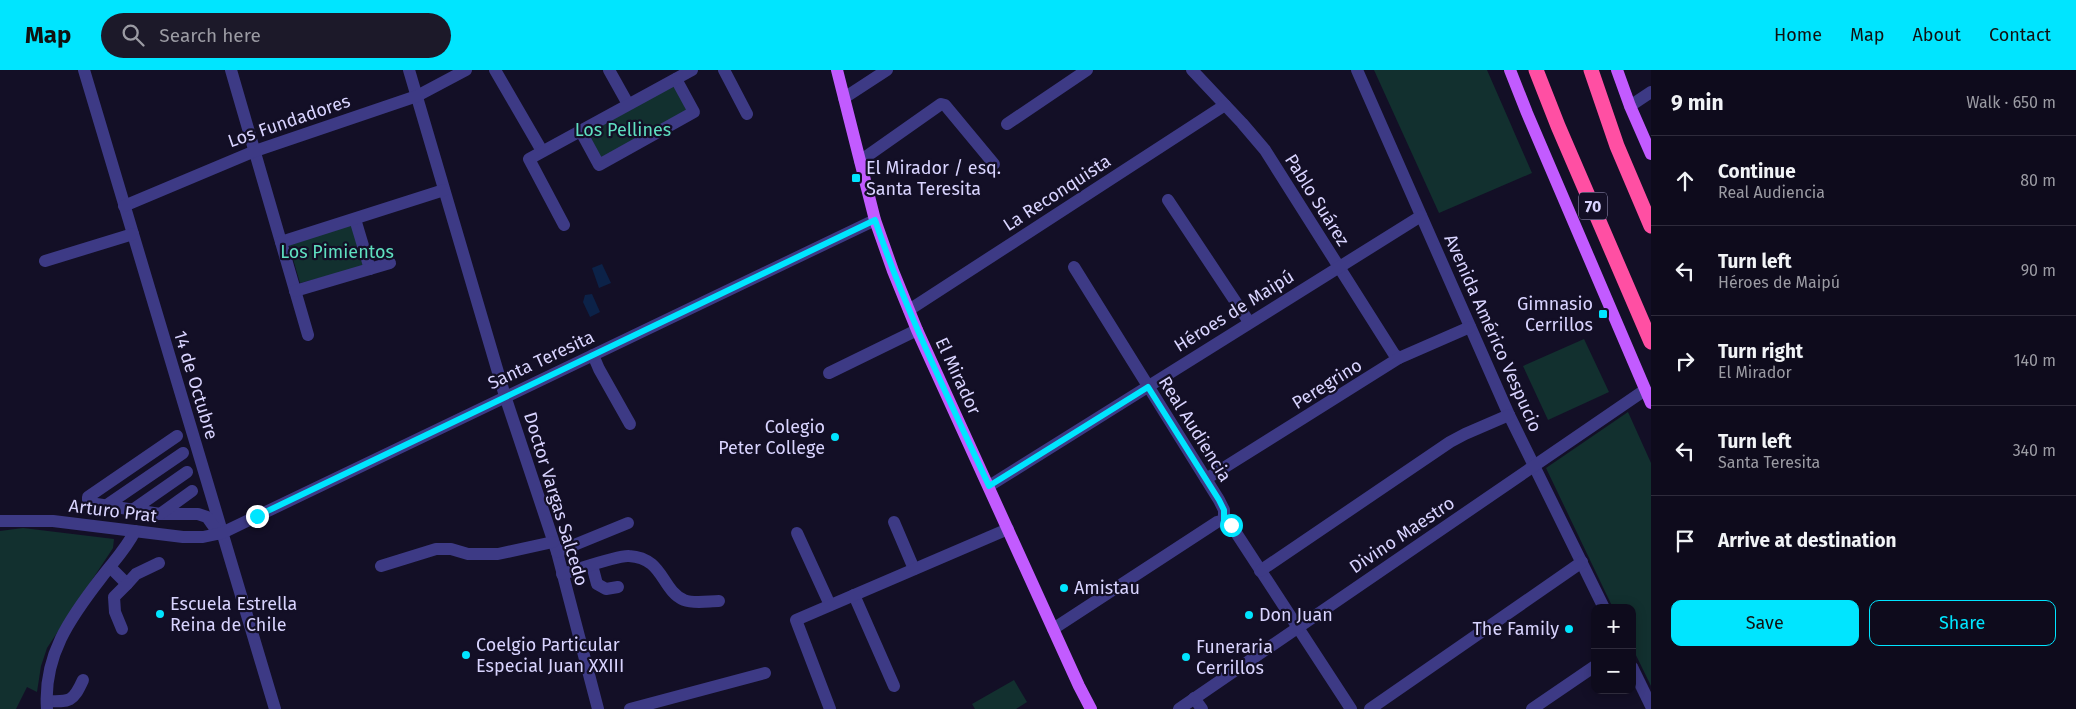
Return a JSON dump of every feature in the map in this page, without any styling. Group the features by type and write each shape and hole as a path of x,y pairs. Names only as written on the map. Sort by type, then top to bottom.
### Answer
{"highway":[{"name":"70","path":"1536,70 1558,126 1651,342"},
{"path":"1591,70 1617,146 1651,226"}],"main road":[{"name":"El Mirador","path":"837,70 875,220 909,310 1091,709"},
{"path":"1510,70 1651,403"},
{"path":"1617,70 1651,154"},
{"name":"El Mirador","path":"1079,686 1081,709"}],"street":[{"name":"14 de Octubre","path":"84,70 220,533 275,709"},
{"path":"231,70 308,335"},
{"name":"Doctor Vargas Salcedo","path":"409,70 505,396 555,547 598,709"},
{"name":"Los Fundadores","path":"124,206 255,151 416,96 466,70"},
{"path":"495,70 542,151"},
{"path":"609,70 628,104"},
{"path":"564,224 529,159 692,70"},
{"path":"724,70 747,114"},
{"path":"844,98 887,70"},
{"path":"1007,124 1087,70"},
{"name":"Pablo Suárez","path":"1192,70 1265,150 1399,358"},
{"name":"Avenida Américo Vespucio","path":"1357,70 1509,415 1602,604"},
{"path":"580,130 599,165 694,112 676,78"},
{"path":"1630,106 1651,92"},
{"path":"860,161 941,104 944,105 994,164"},
{"name":"La Reconquista","path":"909,310 1225,105"},
{"path":"281,242 444,190"},
{"path":"1168,200 1249,322"},
{"name":"Héroes de Maipú","path":"989,486 1338,266 1422,216"},
{"path":"355,219 370,269"},
{"name":"Santa Teresita","path":"220,533 875,220"},
{"path":"45,261 133,234"},
{"path":"295,291 390,263"},
{"name":"Real Audiencia","path":"1074,267 1222,505 1224,520 1231,525 1350,709"},
{"name":"Peregrino","path":"1206,479 1399,358 1470,327"},
{"path":"829,373 917,330"},
{"path":"593,355 630,424"},
{"name":"Divino Maestro","path":"1179,709 1645,390"},
{"path":"1260,570 1450,442 1509,415"},
{"path":"177,436 88,497 88,500 90,503 160,514 198,514 204,516 220,533"},
{"path":"107,505 183,453"},
{"path":"134,509 187,472"},
{"path":"160,514 192,491"},
{"name":"Arturo Prat","path":"1,519 53,521 195,537 220,533"},
{"path":"1053,628 1217,522 1224,520"},
{"path":"894,522 914,569"},
{"path":"381,566 436,549 450,549 468,554 498,554 555,547 628,523"},
{"path":"830,709 796,620 1008,528"},
{"path":"82,680 76,694 68,701 47,705 47,679 55,649 84,600 129,543 135,531"},
{"path":"797,533 830,605"},
{"path":"562,574 628,556 644,558 659,570 677,596 686,601 719,601"},
{"path":"1370,709 1582,562"},
{"path":"122,629 115,612 114,597 136,574 159,563"},
{"path":"592,565 597,584 606,589 618,587"},
{"path":"110,567 127,584"},
{"path":"854,595 894,686"},
{"path":"1532,709 1591,669"},
{"path":"630,709 765,673"},
{"path":"1636,675 1651,706"},
{"path":"1194,698 1202,709"}],"green space":[{"path":"1374,70 1487,70 1532,173 1439,213"},
{"name":"Los Pellines","path":"675,80 693,112 599,164 582,131"},
{"name":"Los Pimientos","path":"354,224 366,266 300,283 289,245"},
{"path":"1584,339 1609,392 1548,420 1523,366"},
{"path":"1628,412 1651,463 1651,686 1636,655 1636,604 1611,604 1546,468"},
{"path":"23,528 114,539 113,548 47,648 41,666 37,692 27,687 16,709 0,709 0,531"},
{"path":"1014,680 1027,702 1016,709 975,709 972,704"}],"water":[{"path":"602,264 611,283 599,288 592,268"},
{"path":"592,294 600,312 590,317 583,302 585,295"}],"place":[{"name":"El Mirador / esq. Santa Teresita","path":"856,178"},
{"name":"Gimnasio Cerrillos","path":"1603,314"},
{"name":"Colegio Peter College","path":"835,437"},
{"name":"Amistau","path":"1064,588"},
{"name":"Escuela Estrella Reina de Chile","path":"160,614"},
{"name":"Don Juan","path":"1249,615"},
{"name":"The Family","path":"1569,629"},
{"name":"Coelgio Particular Especial Juan XXIII","path":"466,655"},
{"name":"Funeraria Cerrillos","path":"1186,657"}],"route":[{"path":"257,516 875,220 900,290 917,330 989,486 1148,387 1222,505 1224,520 1231,525"}]}
